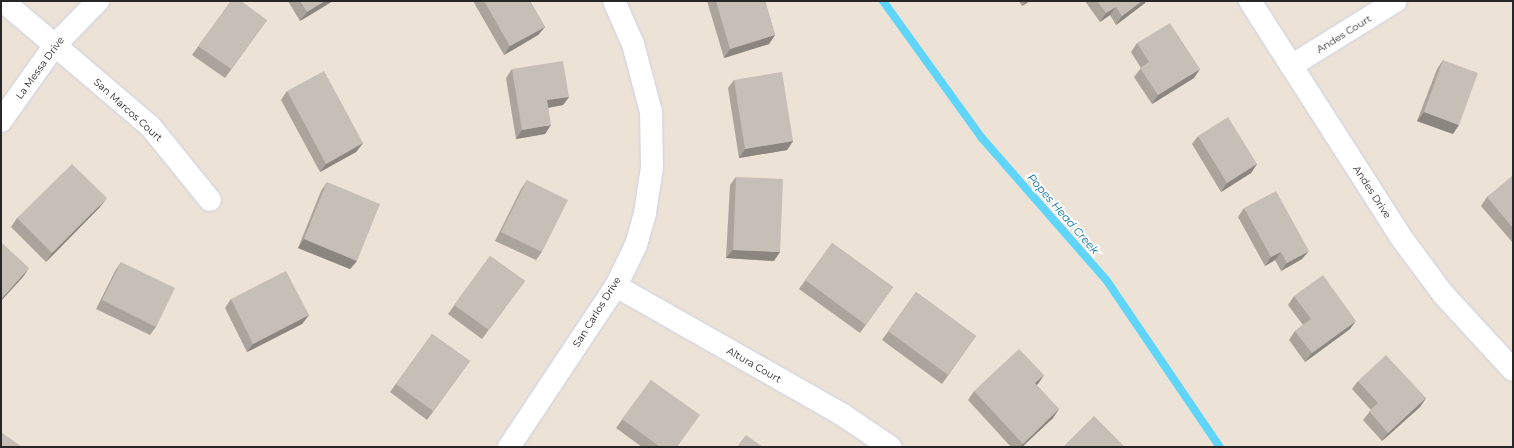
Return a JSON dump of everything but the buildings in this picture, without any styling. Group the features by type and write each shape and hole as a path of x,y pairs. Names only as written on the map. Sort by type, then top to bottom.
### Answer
{"street":[{"name":"San Marcos Court","path":"3,1 150,126 210,200"},
{"name":"La Messa Drive","path":"1,121 55,45 98,1"},
{"name":"San Carlos Drive","path":"509,447 616,286 636,245 644,213 653,139 647,89 614,1"},
{"name":"Andes Drive","path":"1250,1 1400,236 1443,294 1513,370"},
{"name":"Andes Court","path":"1291,66 1396,1"},
{"name":"Altura Court","path":"616,286 842,415 890,447"}],"waterway":[{"name":"Popes Head Creek","path":"883,1 981,137 1107,281 1220,447"}]}
